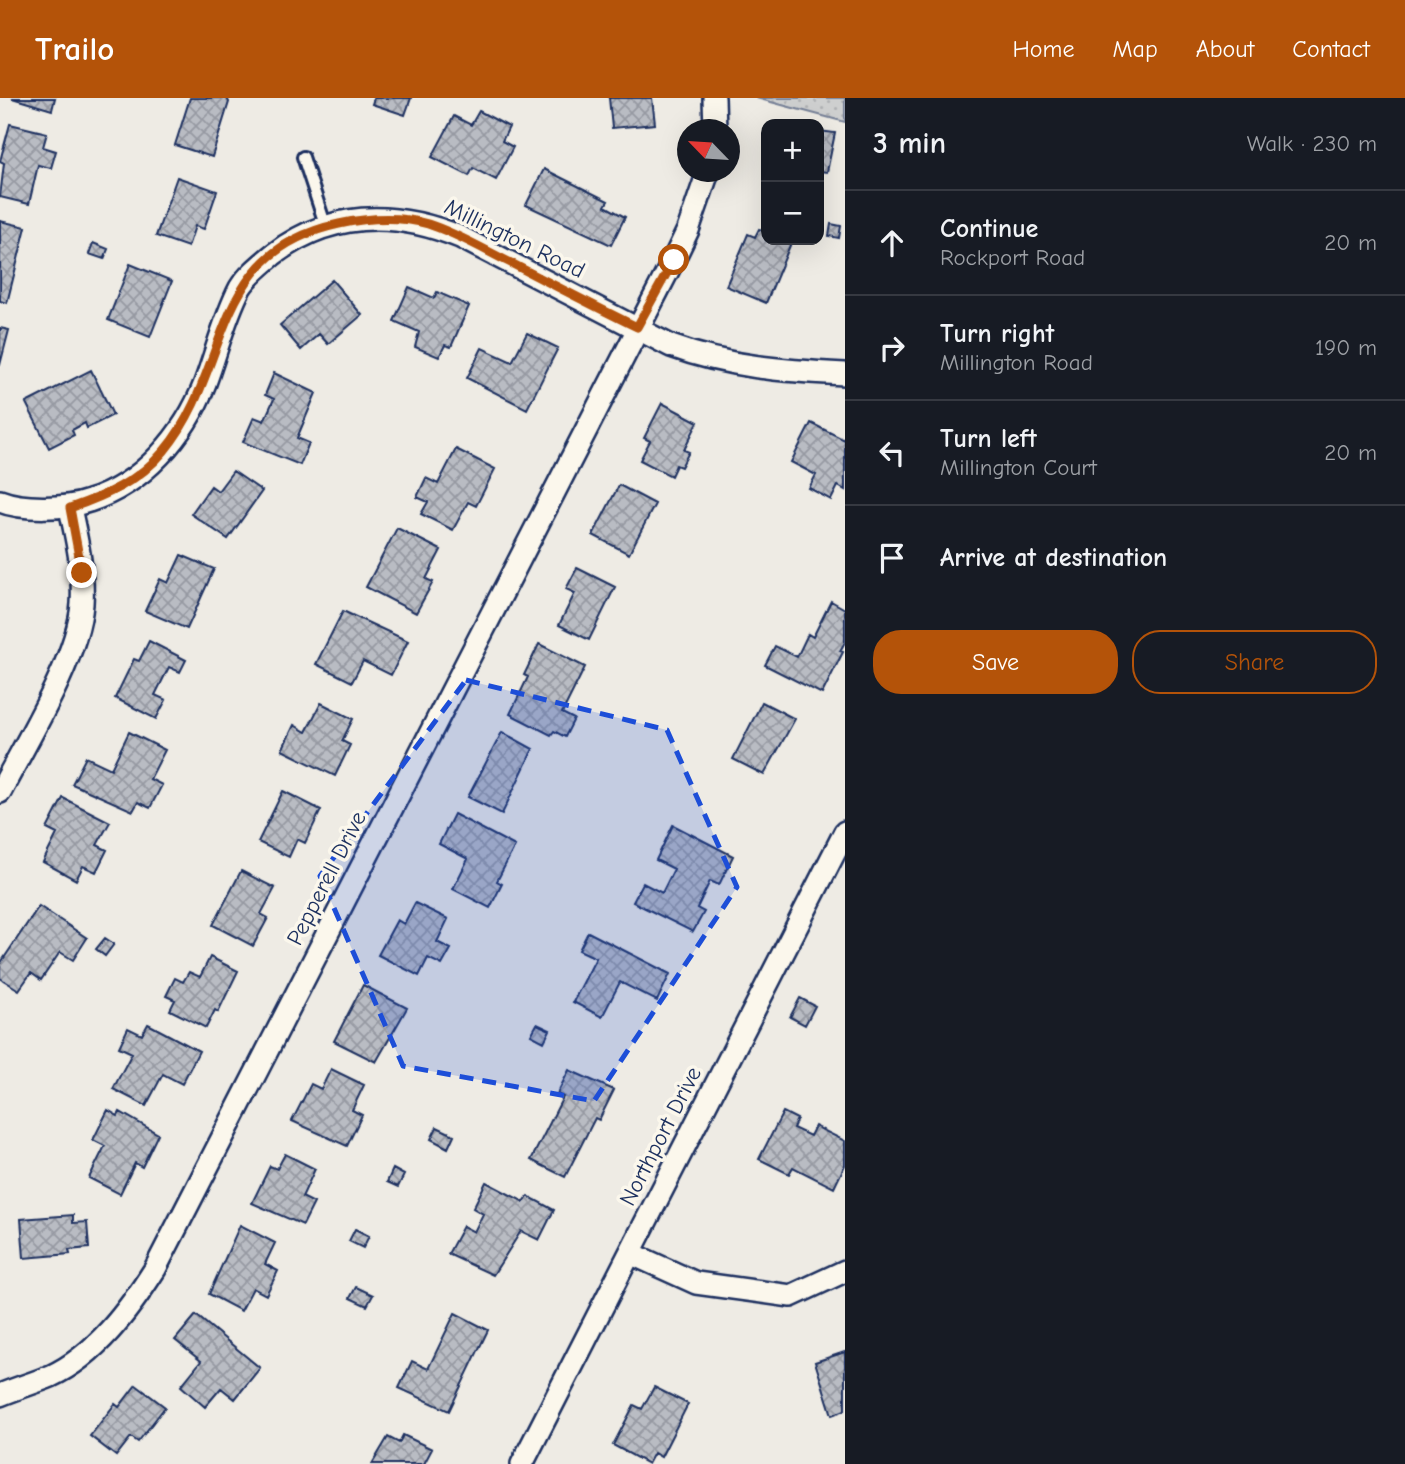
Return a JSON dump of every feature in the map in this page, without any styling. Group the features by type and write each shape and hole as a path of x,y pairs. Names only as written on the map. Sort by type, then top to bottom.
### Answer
{"street":[{"path":"714,98 715,119"},
{"name":"Pepperell Drive","path":"0,1394 53,1375 94,1345 128,1311 155,1269 688,230 705,182"},
{"name":"Millington Road","path":"0,501 70,508 103,497 137,476 163,452 186,419 205,383 218,337 242,285 260,265 284,246 326,226 359,219 394,219 426,224 460,237 705,359 753,368 845,374"},
{"path":"0,792 63,670 82,607 82,573 70,508"},
{"name":"Northport Drive","path":"522,1464 845,832"},
{"path":"630,1253 696,1283 791,1296 845,1271"}],"lane":[{"path":"303,156 326,226"}],"highlighted area":[{"path":"466,680 667,730 737,887 594,1101 403,1066 320,876"}],"shaded area":[{"path":"756,98 845,98 845,122"}],"building":[{"path":"12,98 55,98 52,110"},
{"path":"190,98 227,98 229,102 212,157 175,145"},
{"path":"374,98 411,98 405,115 372,104"},
{"path":"609,98 652,98 655,124 612,128"},
{"path":"479,111 509,127 502,141 513,147 496,180 473,168 469,176 432,157 454,116 471,125"},
{"path":"10,124 47,133 43,147 56,151 51,168 38,165 29,204 0,197 4,163 0,161"},
{"path":"824,132 835,133 827,172 824,172"},
{"path":"544,169 608,201 605,206 625,217 611,245 526,205"},
{"path":"177,177 217,191 204,229 195,226 188,247 156,236"},
{"path":"0,221 26,227 7,303 0,301"},
{"path":"831,224 841,226 839,238 829,236"},
{"path":"759,229 761,245 790,245 766,303 726,286 748,234 755,237"},
{"path":"93,243 108,249 104,259 89,254"},
{"path":"130,264 172,281 150,337 108,320"},
{"path":"332,280 362,315 328,344 319,334 301,350 280,325"},
{"path":"409,287 434,298 437,292 469,306 451,347 445,345 439,357 415,347 419,332 394,321"},
{"path":"0,328 9,330 0,365"},
{"path":"527,333 558,348 527,409 467,378 482,348 512,362"},
{"path":"91,370 113,415 87,428 85,423 72,430 74,435 49,448 26,403"},
{"path":"274,373 316,393 297,438 309,443 300,465 243,442 254,417 264,421 274,399 265,395"},
{"path":"662,403 698,422 684,450 689,452 681,467 676,465 671,476 640,460 650,441 644,438"},
{"path":"811,423 845,440 845,490 838,486 831,500 809,488 816,475 791,462"},
{"path":"456,449 495,469 476,506 468,502 453,530 421,514 428,502 417,497 426,478 438,484"},
{"path":"233,471 262,491 228,539 191,514 211,486 218,491"},
{"path":"619,485 655,504 629,554 593,535"},
{"path":"397,528 441,550 426,579 433,582 416,613 366,587"},
{"path":"181,555 214,569 187,629 145,611 160,579 168,583"},
{"path":"577,568 615,587 589,640 559,625 575,593 566,589"},
{"path":"831,601 845,609 845,642 840,651 843,652 822,694 765,665 775,646 797,657 808,634 813,637"},
{"path":"343,611 408,641 391,675 363,661 352,682 316,664"},
{"path":"149,641 186,660 180,672 169,667 155,695 166,700 156,719 115,698 134,659 139,661"},
{"path":"539,644 585,667 562,713 574,719 565,737 554,731 551,735 510,714 528,677 524,675"},
{"path":"762,702 795,719 764,775 733,759"},
{"path":"321,703 353,719 342,741 350,745 335,776 282,750 294,725 306,732"},
{"path":"129,732 165,750 150,779 162,785 150,808 138,802 133,811 72,784 86,757 111,769"},
{"path":"502,732 533,749 502,814 468,797"},
{"path":"283,791 321,810 305,843 297,839 289,857 258,842"},
{"path":"63,798 110,822 97,845 107,850 96,872 83,866 76,880 43,862 57,834 47,829"},
{"path":"454,814 515,846 497,881 502,884 490,908 453,889 468,859 439,844"},
{"path":"673,825 733,856 719,885 710,881 697,908 704,912 693,932 633,902 643,883 662,893 674,869 656,860"},
{"path":"241,871 275,888 261,914 268,918 253,946 213,925"},
{"path":"415,903 448,919 437,942 451,949 442,965 428,958 419,976 378,955 397,920 404,924"},
{"path":"39,906 87,938 73,960 60,952 41,980 31,973 19,990 0,978 0,964"},
{"path":"588,932 670,974 657,1001 620,982 602,1017 573,1002 596,958 579,950"},
{"path":"105,938 114,944 105,956 96,949"},
{"path":"210,957 238,971 218,1012 215,1010 206,1028 170,1010 175,1000 166,996 175,978 183,982 189,972 200,977"},
{"path":"363,985 407,1008 376,1062 334,1041"},
{"path":"800,998 815,1006 805,1025 790,1017"},
{"path":"148,1024 199,1051 182,1084 163,1074 146,1106 113,1089 132,1053 119,1047 128,1028 142,1035"},
{"path":"537,1024 550,1030 544,1042 531,1035"},
{"path":"331,1069 364,1085 352,1110 362,1115 347,1146 292,1121 311,1084 321,1089"},
{"path":"569,1070 614,1090 599,1120 595,1118 565,1177 531,1160 563,1097 557,1094"},
{"path":"108,1110 118,1116 120,1112 158,1134 142,1167 135,1163 120,1194 89,1178 105,1146 93,1140"},
{"path":"783,1112 797,1119 793,1128 810,1136 815,1126 845,1141 845,1165 834,1188 793,1167 789,1174 759,1159"},
{"path":"437,1127 454,1135 448,1148 431,1139"},
{"path":"285,1154 315,1169 302,1197 314,1203 303,1225 252,1203 270,1166 277,1169"},
{"path":"393,1169 404,1175 398,1187 387,1182"},
{"path":"486,1182 524,1202 528,1196 554,1210 539,1240 521,1231 493,1275 448,1254 463,1226 474,1232 483,1214 473,1208"},
{"path":"73,1215 73,1223 87,1222 89,1248 69,1250 70,1254 24,1258 21,1219"},
{"path":"240,1225 275,1243 265,1264 278,1271 266,1295 253,1288 241,1311 209,1294"},
{"path":"355,1229 369,1236 363,1248 349,1241"},
{"path":"356,1287 373,1295 367,1306 350,1298"},
{"path":"455,1313 488,1330 449,1411 399,1388 412,1361 428,1369"},
{"path":"196,1315 260,1368 235,1399 221,1388 205,1407 181,1386 201,1361 175,1340"},
{"path":"845,1352 845,1410 832,1415 815,1362"},
{"path":"136,1385 165,1407 138,1442 131,1437 116,1456 90,1436 115,1404 119,1407"},
{"path":"654,1387 688,1404 661,1457 654,1453 648,1464 613,1445 634,1405 642,1409"},
{"path":"403,1435 432,1449 424,1464 372,1464 388,1437 399,1443"}],"route":[{"path":"82,573 70,508 103,497 137,476 163,452 186,419 205,383 218,337 242,285 260,265 284,246 306,234 326,226 359,219 394,219 426,224 460,237 637,327 674,260"}]}
